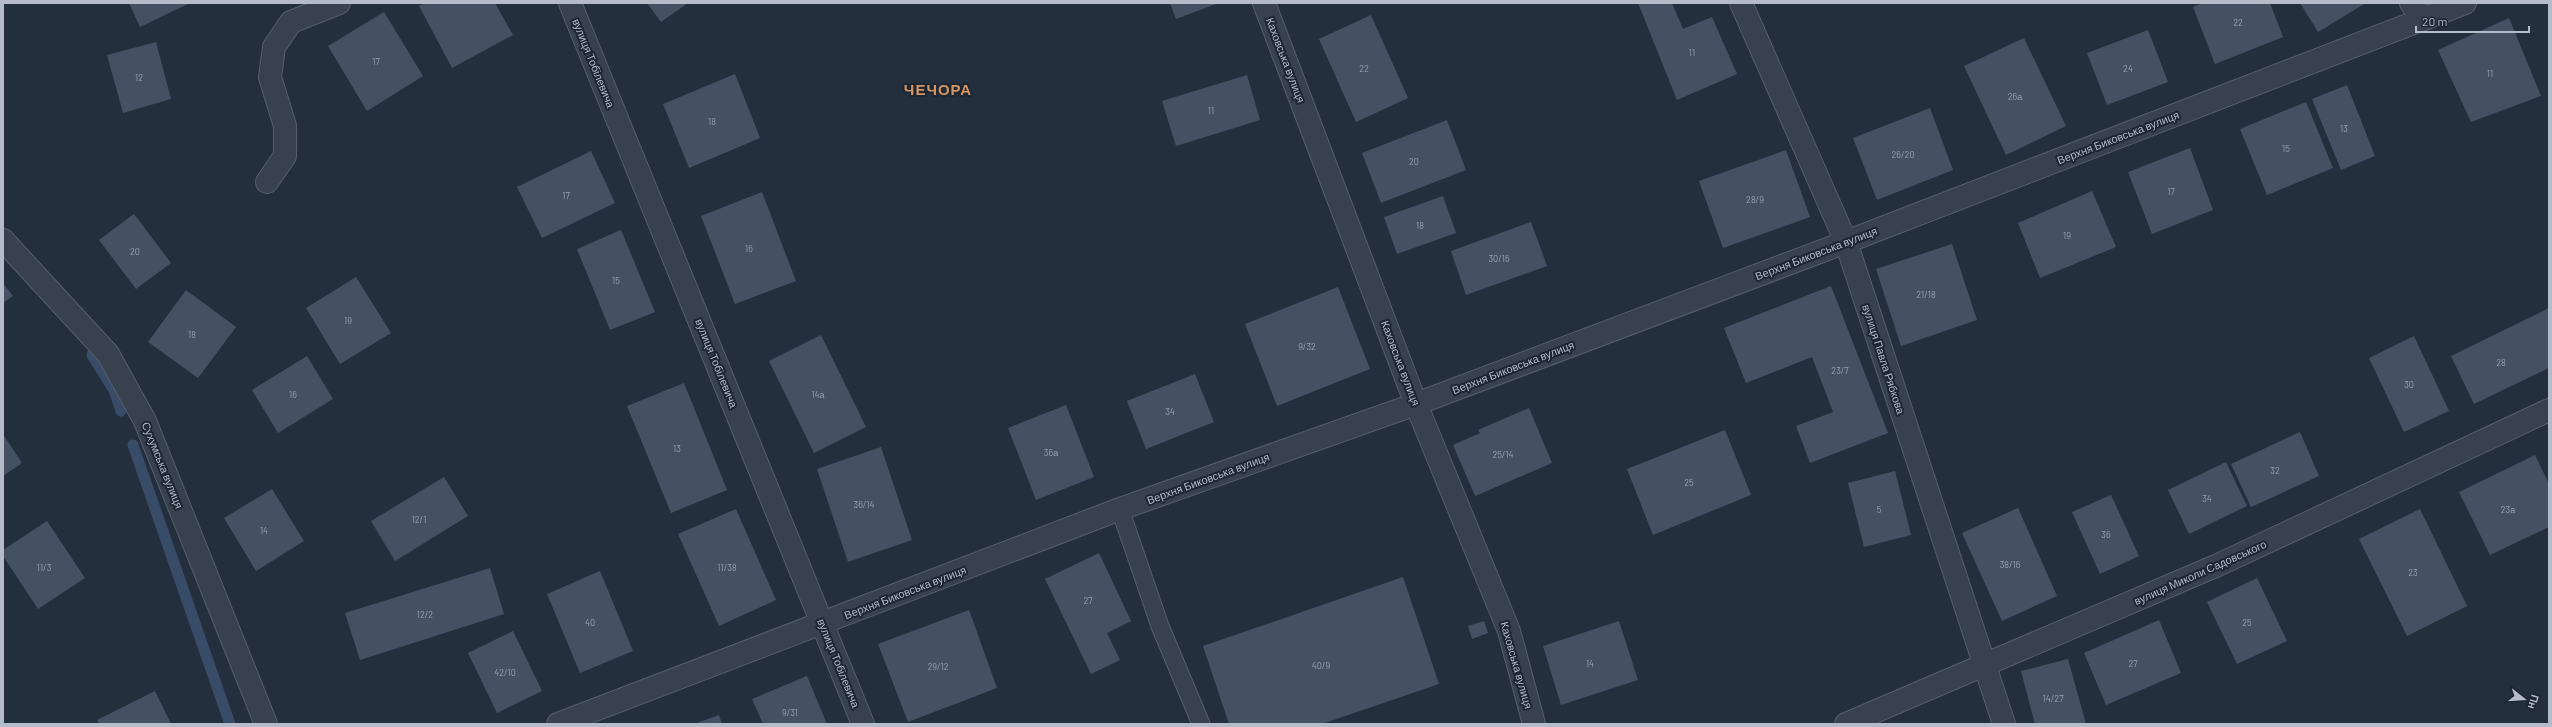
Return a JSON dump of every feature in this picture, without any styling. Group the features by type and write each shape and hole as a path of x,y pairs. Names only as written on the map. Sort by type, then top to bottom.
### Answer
{"street":[{"path":"267,182 285,156 285,126 270,77 274,47 291,22 339,3"},
{"name":"вулиця Тобілевича","path":"570,3 863,724"},
{"name":"Каховська вулиця","path":"1264,3 1416,404 1509,631 1534,724"},
{"name":"вулиця Павла Рябкова","path":"1741,3 1846,242 2004,724"},
{"name":"Верхня Биковська вулиця","path":"558,724 823,624 1120,509 1416,404 1846,242 2416,11 2465,3"},
{"name":"Сухумська вулиця","path":"3,240 108,354 145,421 266,724"},
{"name":"вулиця Миколи Садовського","path":"1846,724 2218,565 2549,410"}],"lane":[{"path":"1120,509 1160,626 1201,724"}],"building":[{"path":"129,3 190,3 140,27"},
{"path":"425,3 495,3 513,35 452,68 419,6"},
{"path":"647,3 688,3 661,22"},
{"path":"1170,3 1219,3 1176,19"},
{"path":"1638,3 1672,3 1683,29 1712,17 1737,74 1677,100"},
{"path":"2202,3 2270,3 2283,37 2215,64 2193,7"},
{"path":"2300,3 2366,3 2318,32"},
{"path":"384,12 423,76 367,111 328,46"},
{"path":"1371,15 1408,98 1356,122 1319,39"},
{"path":"2509,18 2541,96 2471,122 2438,50"},
{"path":"2148,30 2168,82 2107,105 2087,53"},
{"path":"2024,38 2066,126 2006,155 1964,66"},
{"path":"156,42 171,99 123,113 107,55"},
{"path":"735,74 760,138 689,168 663,104"},
{"path":"1247,75 1260,120 1176,146 1162,101"},
{"path":"2347,85 2375,156 2341,170 2312,99"},
{"path":"2306,102 2333,168 2267,195 2240,129"},
{"path":"1930,108 1953,170 1877,200 1853,138"},
{"path":"1447,120 1466,170 1381,203 1362,153"},
{"path":"2190,148 2213,210 2152,234 2128,172"},
{"path":"1786,150 1810,217 1723,248 1699,181"},
{"path":"591,151 615,203 542,238 517,187"},
{"path":"2092,191 2116,247 2040,278 2018,223"},
{"path":"762,192 796,281 735,304 701,216"},
{"path":"1443,196 1456,233 1397,254 1384,217"},
{"path":"134,214 171,263 136,289 99,240"},
{"path":"1531,222 1547,266 1466,295 1451,251"},
{"path":"621,230 655,312 610,330 577,249"},
{"path":"1952,244 1977,320 1901,346 1876,269"},
{"path":"356,277 391,333 340,364 306,308"},
{"path":"3,283 13,296 3,303"},
{"path":"1831,286 1888,433 1810,463 1796,426 1833,412 1812,357 1746,383 1724,328"},
{"path":"1338,287 1370,369 1277,406 1245,324"},
{"path":"186,290 236,327 198,378 148,342"},
{"path":"2549,308 2549,368 2474,404 2451,356"},
{"path":"821,335 866,427 814,453 769,361"},
{"path":"2414,336 2449,411 2404,432 2369,358"},
{"path":"307,356 333,399 278,433 252,390"},
{"path":"1195,374 1214,422 1146,449 1127,401"},
{"path":"684,383 727,490 671,513 627,406"},
{"path":"1066,405 1094,477 1036,500 1008,428"},
{"path":"1529,408 1552,463 1475,496 1453,445 1480,433 1478,430"},
{"path":"1725,430 1751,495 1653,535 1627,469"},
{"path":"2300,432 2319,476 2251,507 2231,464"},
{"path":"3,434 22,463 3,476"},
{"path":"881,447 912,540 848,562 817,469"},
{"path":"2535,455 2549,484 2549,527 2490,555 2459,492"},
{"path":"2226,462 2247,506 2189,534 2168,490"},
{"path":"1895,471 1911,535 1864,547 1848,483"},
{"path":"444,477 468,516 395,561 371,521"},
{"path":"272,489 304,541 256,571 224,518"},
{"path":"2111,495 2139,556 2100,574 2072,512"},
{"path":"2018,508 2057,596 2002,621 1962,533"},
{"path":"736,509 776,600 719,626 678,534"},
{"path":"2420,509 2467,606 2407,636 2359,539"},
{"path":"47,521 85,578 38,609 3,556 3,550"},
{"path":"1099,553 1131,621 1107,633 1120,660 1091,674 1045,579"},
{"path":"490,568 504,614 360,660 345,613"},
{"path":"600,571 633,651 580,673 547,594"},
{"path":"1403,577 1439,684 1322,724 1229,724 1203,646"},
{"path":"2257,578 2287,641 2237,664 2207,602"},
{"path":"969,610 997,688 908,722 878,644"},
{"path":"2159,620 2181,673 2106,705 2084,653"},
{"path":"1484,621 1488,633 1472,639 1468,626"},
{"path":"1619,621 1638,680 1561,705 1543,646"},
{"path":"513,631 542,691 497,713 468,653"},
{"path":"2068,659 2086,724 2035,724 2021,671"},
{"path":"807,676 827,724 763,724 752,699"},
{"path":"155,691 171,724 99,724 97,720"},
{"path":"719,715 722,724 694,724"}],"waterway":[{"path":"92,355 114,390 121,411"},
{"path":"133,445 230,724"}],"district":[{"name":"ЧЕЧОРА","path":"938,89"}]}
